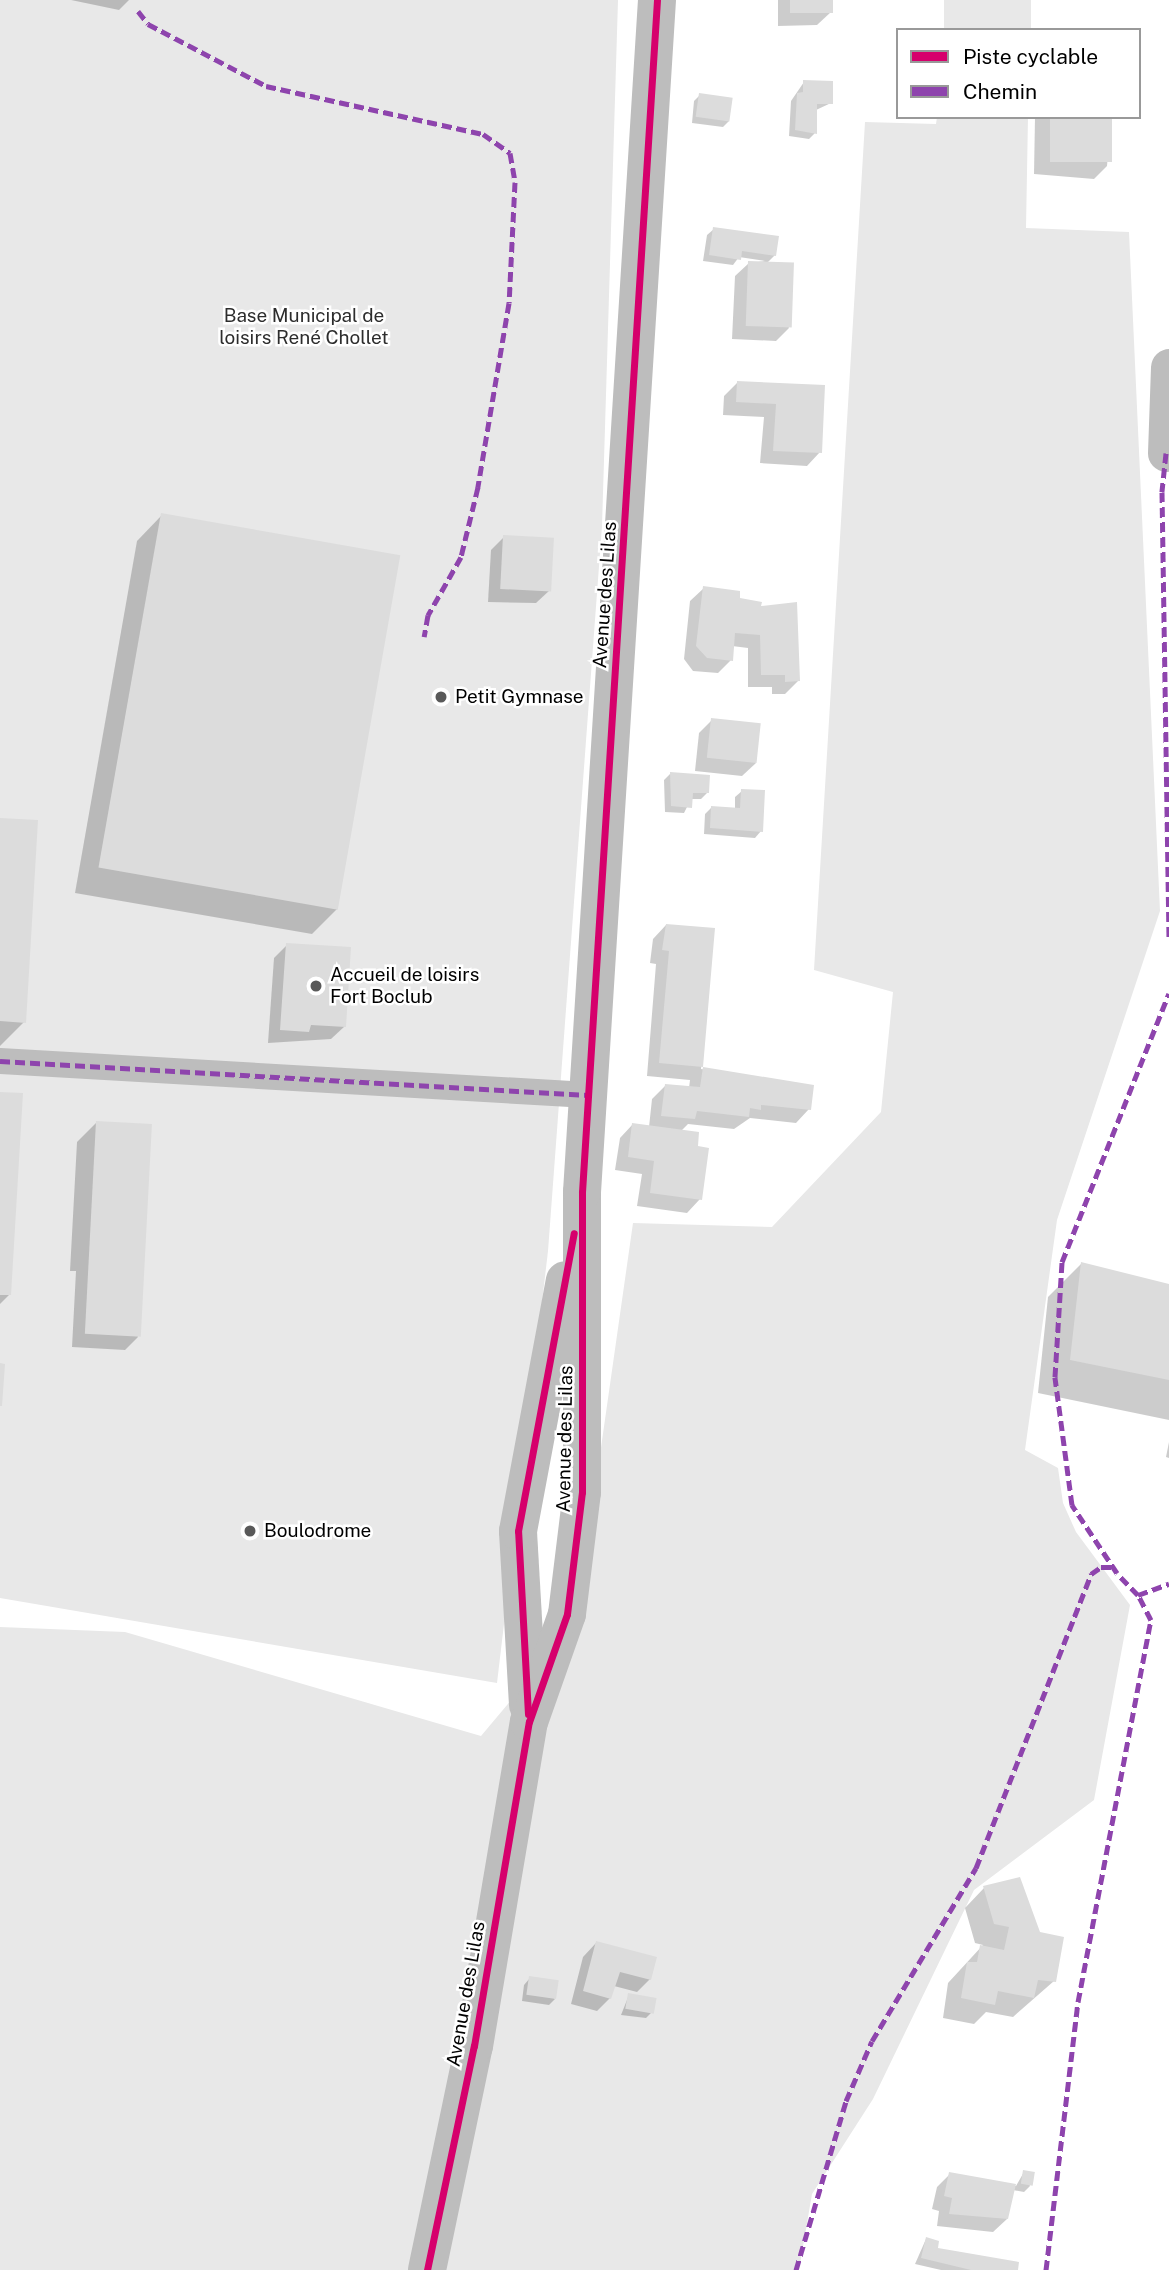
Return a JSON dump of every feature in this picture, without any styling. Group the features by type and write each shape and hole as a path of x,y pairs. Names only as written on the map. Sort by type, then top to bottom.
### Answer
{"street":[{"name":"Avenue des Lilas","path":"427,2270 474,2046 529,1723 568,1614 582,1492 582,1192 657,0"},
{"path":"1166,453 1169,367"},
{"path":"0,1061 588,1095"},
{"name":"Avenue des Lilas","path":"529,1723 518,1531 582,1192"},
{"path":"526,1490 582,1492"},
{"path":"518,1531 577,1533"}],"green space":[{"name":"Base Municipal de loisirs René Chollet","path":"0,0 618,0 602,526 548,1251 497,1683 0,1598"},
{"path":"944,0 1031,0 1031,28 944,28"},
{"path":"937,119 1028,119 1026,228 1129,232 1160,911 1057,1220 1025,1450 1058,1468 1063,1503 1076,1532 1130,1605 1094,1800 974,1890 873,2099 812,2194 799,2270 0,2270 0,1627 125,1632 481,1736 576,1623 633,1223 772,1227 881,1112 893,992 814,970 865,122 936,124"}],"building":[{"path":"790,0 833,0 833,13 790,13"},
{"path":"803,80 833,81 833,104 817,104 817,134 795,130 797,93 803,92"},
{"path":"699,93 733,98 729,121 696,117"},
{"path":"1050,119 1112,119 1112,162 1050,162"},
{"path":"713,227 779,236 776,256 742,251 741,260 709,255"},
{"path":"748,261 794,263 792,328 746,326"},
{"path":"737,381 825,385 822,453 773,451 776,404 736,402"},
{"path":"161,513 400,555 338,910 98,868"},
{"path":"503,535 554,538 551,592 500,589"},
{"path":"703,586 740,591 740,598 762,602 761,606 797,602 800,681 785,682 785,675 761,675 760,635 735,633 733,661 707,658 696,646"},
{"path":"711,718 761,723 757,763 707,758"},
{"path":"670,772 710,775 709,793 693,793 692,808 671,806"},
{"path":"741,789 765,790 763,832 710,828 711,806 740,808"},
{"path":"0,818 38,820 26,1023 0,1021"},
{"path":"666,924 715,928 703,1067 659,1063 669,951 662,950"},
{"name":"Accueil de loisirs Fort Boclub","path":"286,943 351,947 346,1027 311,1025 309,1032 280,1030"},
{"path":"703,1067 814,1085 811,1110 761,1105 761,1110 750,1108 749,1117 697,1111 695,1119 661,1116 665,1084 700,1087"},
{"path":"0,1092 23,1093 11,1295 0,1295"},
{"path":"96,1121 152,1124 141,1337 85,1334"},
{"path":"632,1123 699,1132 698,1146 709,1148 702,1200 650,1193 654,1161 628,1157"},
{"path":"1081,1262 1169,1284 1169,1380 1070,1360"},
{"path":"0,1363 5,1364 2,1406 0,1406"},
{"path":"1020,1877 1040,1932 1064,1937 1056,1982 1038,1980 1034,1998 998,1991 995,2005 961,1998 967,1962 977,1962 980,1945 1004,1950 1009,1927 994,1924 983,1886"},
{"path":"596,1941 657,1957 651,1980 620,1972 611,1999 583,1991"},
{"path":"529,1976 559,1980 556,1999 526,1995"},
{"path":"628,1993 657,1998 654,2014 625,2009"},
{"path":"1023,2170 1035,2172 1033,2186 1021,2184"},
{"path":"949,2172 1016,2184 1008,2219 949,2214 952,2198 944,2196"},
{"path":"926,2237 939,2241 938,2248 1019,2262 1018,2270 971,2270 921,2258"}],"marked path":[{"path":"138,11 148,24 266,86 483,134 510,153 515,182 509,303 478,487 461,557 428,615 424,637"},
{"path":"1166,453 1162,492 1169,938"},
{"path":"1046,2270 1078,2002 1151,1620 1138,1595 1117,1573 1072,1505 1055,1377 1062,1262 1169,993"},
{"path":"0,1061 588,1095"},
{"path":"796,2270 846,2101 872,2041 976,1868 1091,1574 1101,1567 1113,1567"},
{"path":"1138,1595 1169,1584"}],"cycle path":[{"path":"427,2270 474,2046 529,1722 567,1614 582,1492 582,1192 657,0"},
{"path":"528,1714 518,1531 574,1233"}],"place":[{"name":"Petit Gymnase","path":"441,697"},
{"name":"Accueil de loisirs Fort Boclub","path":"316,986"},
{"name":"Boulodrome","path":"250,1531"}]}
